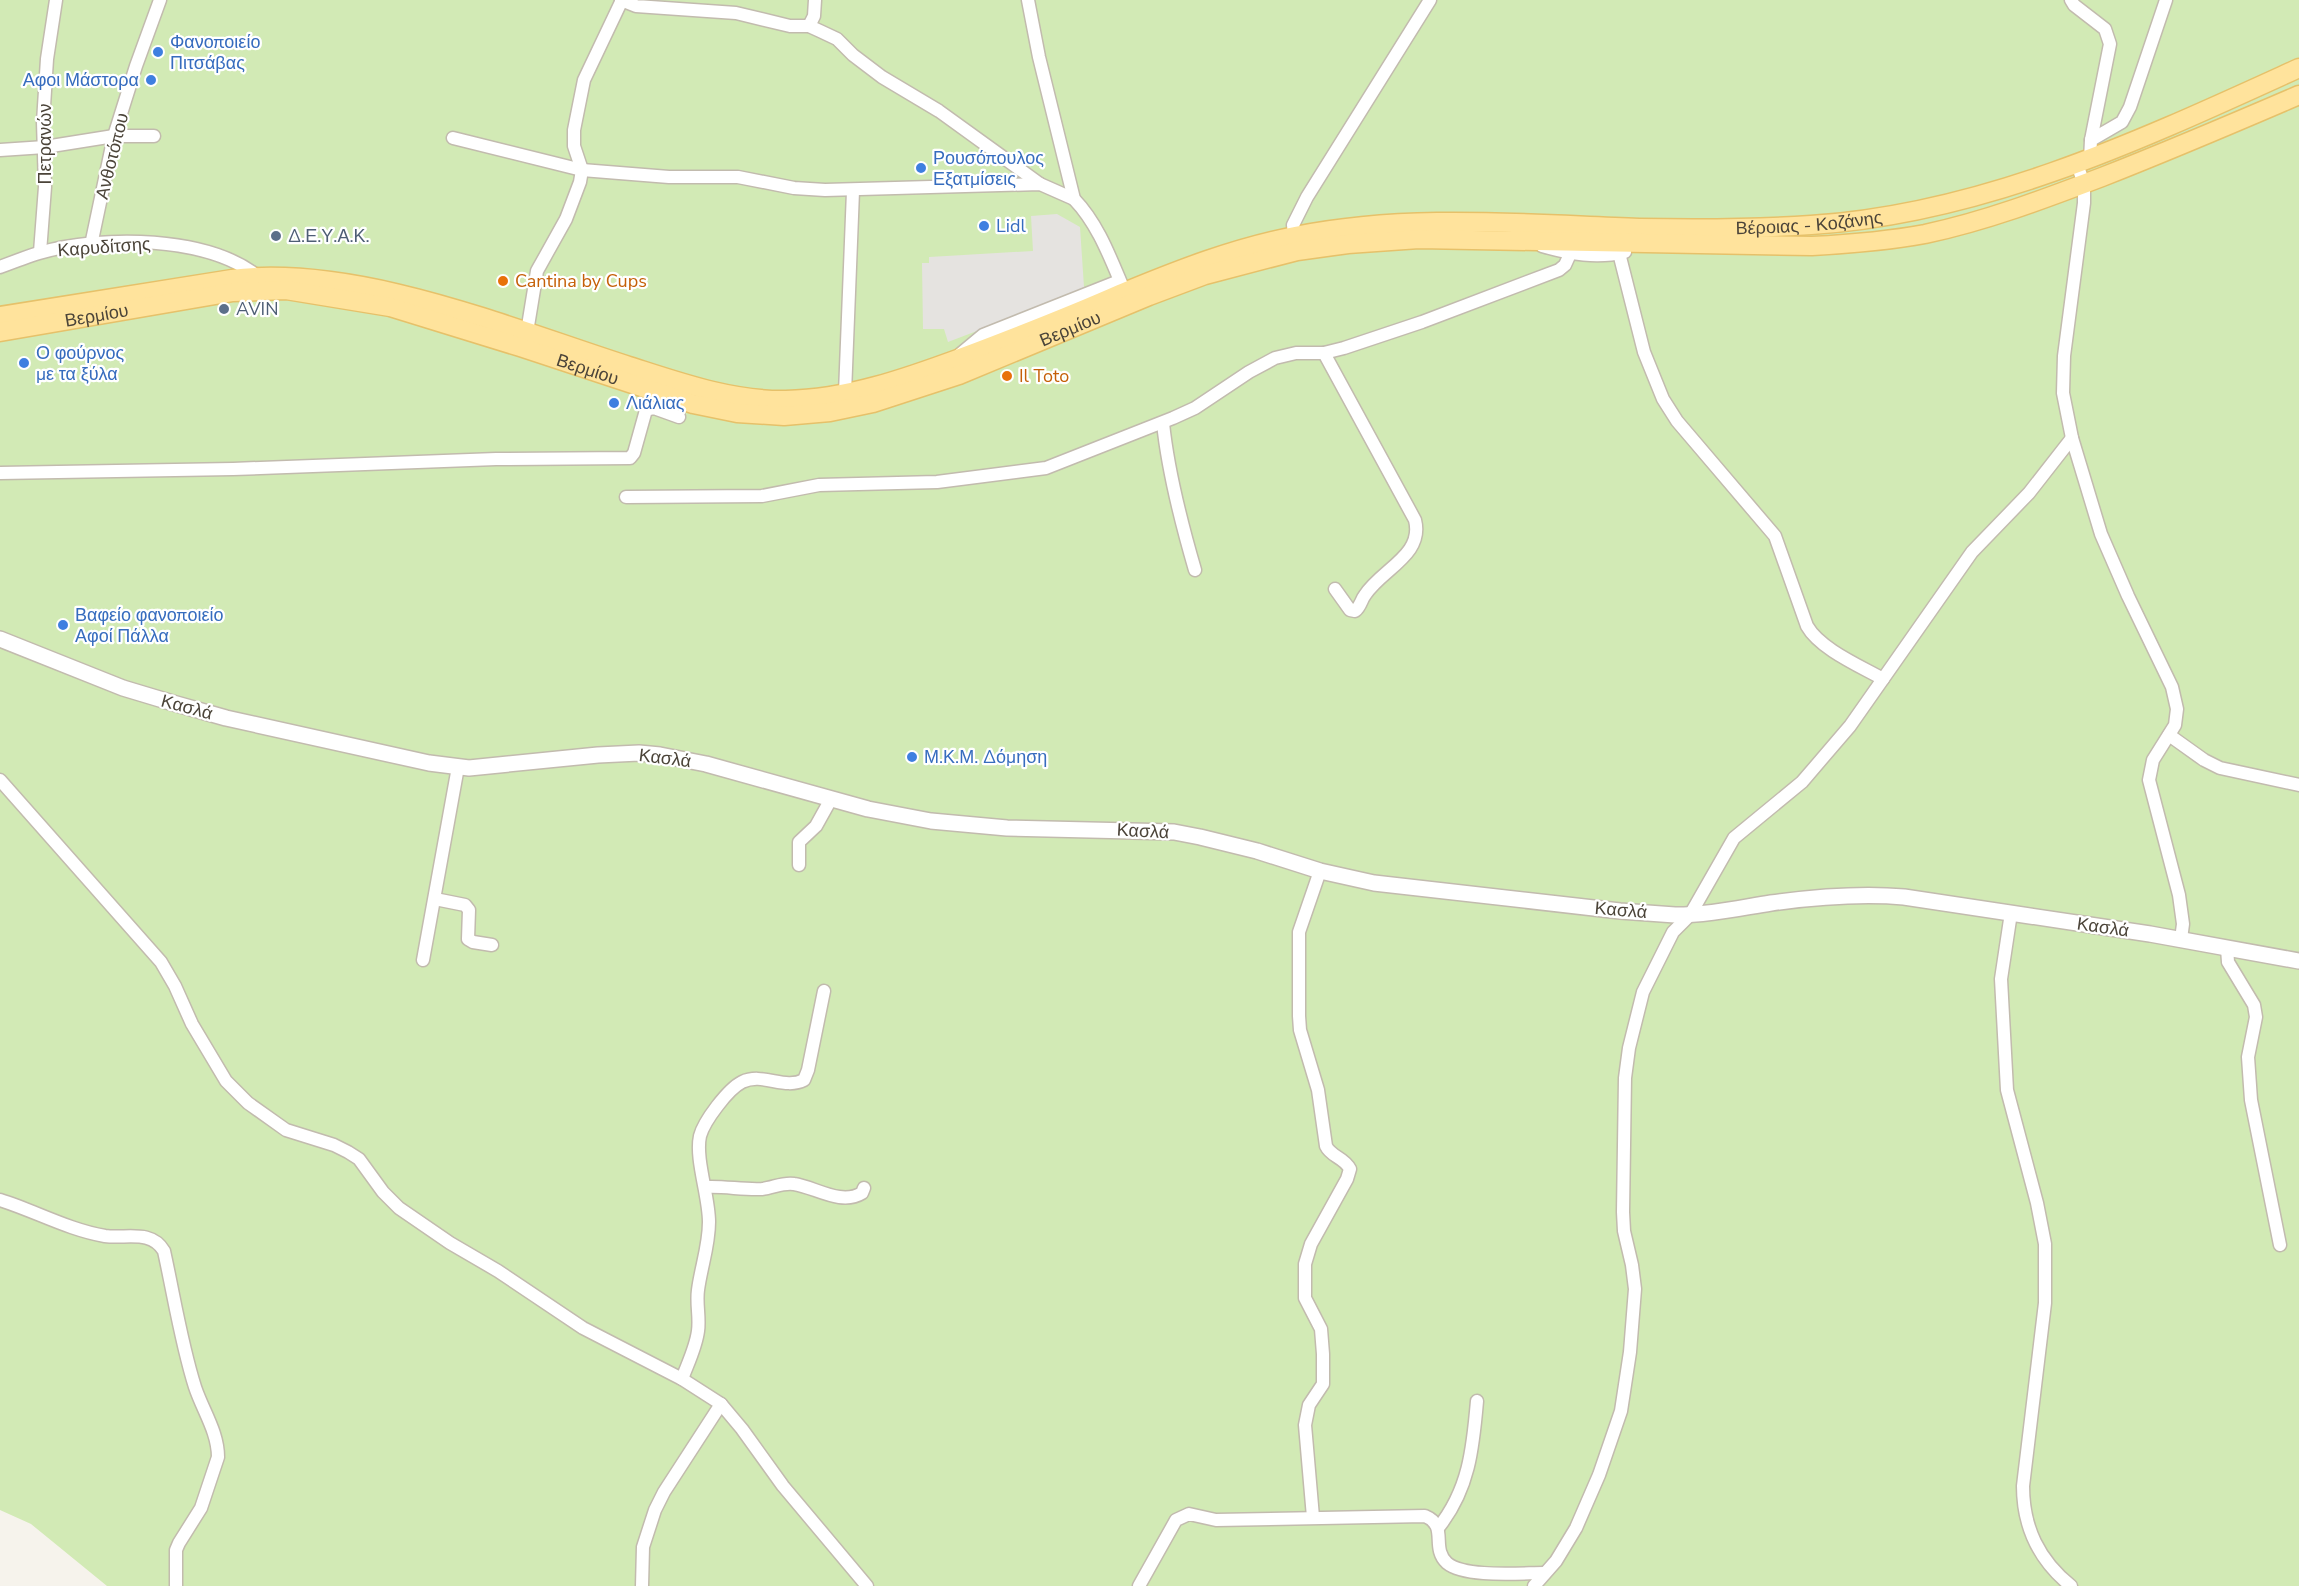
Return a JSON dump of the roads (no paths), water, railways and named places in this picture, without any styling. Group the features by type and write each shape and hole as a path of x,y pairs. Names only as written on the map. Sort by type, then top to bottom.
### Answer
{"main road":[{"name":"Βέροιας - Κοζάνης","path":"1295,243 1358,226 1443,221 1660,228 1809,225 1894,217 1981,196 2083,162 2299,68"},
{"name":"Βέροιας - Κοζάνης","path":"1295,243 1494,239 1690,245 1863,244 1987,219 2180,146 2299,94"},
{"name":"Βερμίου","path":"0,316 258,276 301,278 362,287 440,306 699,387 748,398 786,400 845,393 917,374 1125,292 1205,275 1295,243"},
{"name":"Βερμίου","path":"0,332 234,292 272,289 390,307 693,404 737,413 808,414 873,403 959,375 1125,292"}],"street":[{"name":"Πετρανών","path":"40,252 45,187 43,122 47,59 56,0"},
{"name":"Ανθοτόπου","path":"91,245 114,136 160,0"},
{"path":"526,332 537,271 575,198 582,170 574,146 574,130 584,80 621,0 636,6 736,13 789,26 808,26 837,39 876,73 939,111 1040,184 1074,199 1087,212 1097,229 1125,292"},
{"path":"808,26 814,16 815,0"},
{"path":"1028,0 1039,57 1074,199"},
{"path":"1295,243 1293,225 1307,197 1430,0"},
{"path":"2071,0 2104,29 2110,44 2091,140 2083,162 2084,203 2063,374 2063,393 2072,438 2101,534 2172,687 2177,709 2175,725 2152,760 2149,780 2179,895 2183,924 2181,939"},
{"path":"2091,140 2122,122 2126,115 2166,0"},
{"path":"0,150 45,147 114,136 154,136"},
{"path":"453,138 582,170 669,177 738,177 794,188 853,190 1040,184"},
{"path":"845,393 853,190"},
{"path":"1494,239 1535,245 1570,254 1607,255 1632,250 1690,245"},
{"name":"Καρυδίτσης","path":"0,267 40,252 135,242 189,247 231,261 258,276 272,289"},
{"path":"1619,253 1644,352 1663,399 1677,421 1775,536 1807,626 1814,637 1883,679"},
{"path":"626,497 768,496 819,485 957,481 1046,468 1163,423 1195,408 1249,372 1275,358 1296,353 1324,353 1404,328 1558,270 1565,265 1570,254"},
{"path":"1324,353 1417,527 1417,536 1411,548 1365,595 1356,611 1350,610 1335,589"},
{"path":"0,473 233,469 496,459 630,458 634,453 646,410 654,408 679,417"},
{"path":"1163,423 1183,531 1195,570"},
{"path":"1534,1586 1556,1561 1576,1528 1599,1475 1621,1411 1631,1341 1635,1289 1624,1231 1623,1212 1625,1071 1633,1029 1648,979 1673,932 1690,915 1734,838 1802,782 1851,726 1972,552 2029,493 2072,438"},
{"name":"Κασλά","path":"0,639 123,688 173,704 396,757 458,767 532,763 598,755 639,753 660,755 706,764 831,799 906,817 1007,828 1189,834 1257,851 1320,871 1401,887 1620,911 1690,915 1826,896 1869,895 1927,899 2181,939 2299,961"},
{"path":"2169,735 2204,760 2220,768 2299,785"},
{"path":"423,960 458,767"},
{"path":"0,780 161,962 192,1024 221,1074 248,1103 286,1130 334,1145 348,1152 359,1159 383,1192 399,1208 440,1237 583,1328 682,1379 721,1404 790,1495 867,1586"},
{"path":"799,864 799,842 816,826 831,799"},
{"path":"1313,1517 1305,1425 1309,1405 1323,1384 1323,1354 1321,1329 1305,1298 1305,1264 1311,1244 1347,1179 1350,1168 1346,1161 1330,1152 1326,1146 1318,1090 1299,1023 1299,932 1320,871"},
{"path":"435,899 465,905 469,910 468,939 492,945"},
{"path":"2011,913 2001,979 2007,1090 2037,1203 2045,1245 2045,1303 2022,1486 2023,1503 2030,1534 2052,1569 2071,1586"},
{"path":"2227,948 2228,962 2254,1005 2256,1017 2248,1057 2251,1100 2280,1245"},
{"path":"682,1379 699,1329 697,1294 709,1233 706,1187 699,1146 700,1136 707,1119 736,1086 743,1082 765,1079 790,1085 804,1080 824,991"},
{"path":"706,1187 766,1189 789,1183 810,1187 830,1195 851,1198 862,1193 864,1188"},
{"path":"0,1200 97,1234 147,1237 158,1242 164,1251 180,1334 195,1388 214,1432 218,1449 218,1457 201,1508 178,1543 176,1586"},
{"path":"1438,1528 1459,1496 1470,1467 1477,1401"},
{"path":"642,1586 643,1547 655,1510 672,1479 721,1404"},
{"path":"1139,1586 1172,1526 1181,1516 1189,1514 1216,1520 1425,1516 1435,1522 1438,1528 1440,1552 1453,1567 1483,1572 1544,1573"}],"place":[{"name":"Φανοποιείο Πιτσάβας","path":"158,52"},
{"name":"Αφοι Μάστορα","path":"151,80"},
{"name":"Ρουσόπουλος Εξατμίσεις","path":"921,168"},
{"name":"Lidl","path":"984,226"},
{"name":"Δ.Ε.Υ.Α.Κ.","path":"276,236"},
{"name":"Cantina by Cups","path":"503,281"},
{"name":"AVIN","path":"224,309"},
{"name":"Ο φούρνος με τα ξύλα","path":"24,363"},
{"name":"Il Toto","path":"1007,376"},
{"name":"Λιάλιας","path":"614,403"},
{"name":"Βαφείο φανοποιείο Αφοί Πάλλα","path":"63,625"},
{"name":"Μ.Κ.Μ. Δόμηση","path":"912,757"}]}
